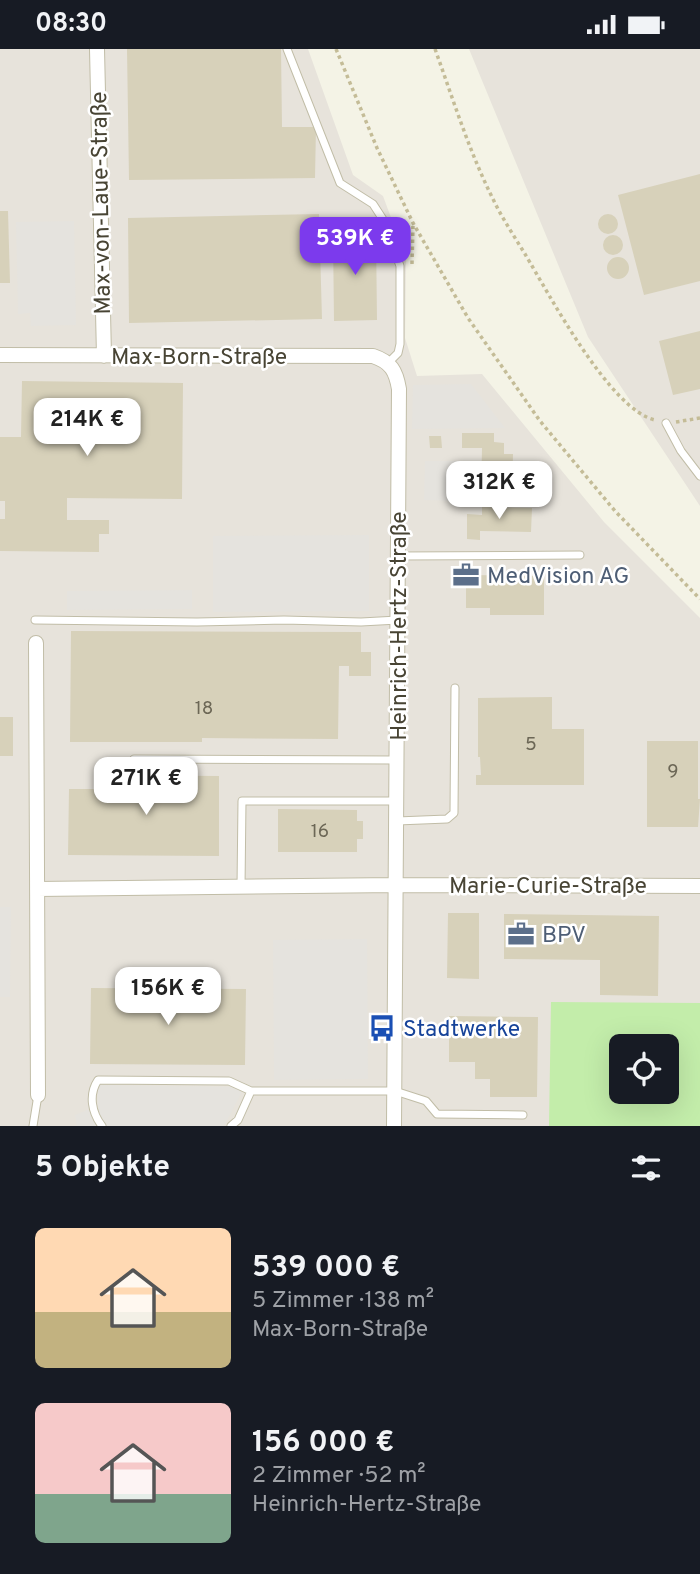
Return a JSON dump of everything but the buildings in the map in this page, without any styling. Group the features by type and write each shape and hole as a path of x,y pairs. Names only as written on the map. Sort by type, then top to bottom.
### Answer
{"street":[{"name":"Max-von-Laue-Straße","path":"97,49 104,356"},
{"name":"Max-Born-Straße","path":"0,355 373,356 391,366"},
{"name":"Heinrich-Hertz-Straße","path":"391,366 399,389 394,1126"},
{"path":"36,643 38,1095"},
{"path":"37,889 396,885"},
{"name":"Marie-Curie-Straße","path":"396,885 700,886"}],"lane":[{"path":"287,49 340,183 373,204 384,221 400,266 400,344 391,366"},
{"path":"666,423 681,451 700,476"},
{"path":"399,557 580,555"},
{"path":"35,620 399,620"},
{"path":"397,821 447,819 454,813 455,688"},
{"path":"134,759 397,760"},
{"path":"241,887 242,801 397,801"},
{"path":"102,1126 94,1117 92,1089 98,1080 229,1081 251,1091 395,1091 426,1101 437,1114 523,1115"},
{"path":"231,1126 238,1120 251,1091"},
{"path":"33,1126 38,1095"}],"path":[{"path":"336,49 377,148 413,223 468,318 549,431 615,511 700,599"},
{"path":"435,49 460,120 493,199 565,322 612,388 648,419 666,423 700,418"}],"shaded area":[{"path":"0,49 308,49 353,175 383,196 406,258 405,338 417,376 482,374 604,522 700,618 700,1126 0,1126"},
{"path":"469,49 700,49 700,506 588,337"},
{"path":"74,221 76,325 31,326 30,313 18,314 16,222"},
{"path":"471,384 505,428 412,429 413,385"},
{"path":"425,461 469,461 468,501 424,500"},
{"path":"369,535 369,611 213,612 213,536"},
{"path":"192,590 192,609 67,610 67,591"},
{"path":"0,907 11,907 10,997 0,997"},
{"path":"367,939 368,1079 274,1080 273,940"},
{"path":"98,1085 235,1087 242,1092 224,1126 77,1126 75,1115 87,1110 98,1110"}],"green space":[{"path":"551,1002 700,1003 700,1126 549,1126"}],"place":[{"name":"MedVision AG","path":"466,575"},
{"name":"BPV","path":"521,934"},
{"name":"Stadtwerke","path":"382,1028"}]}
